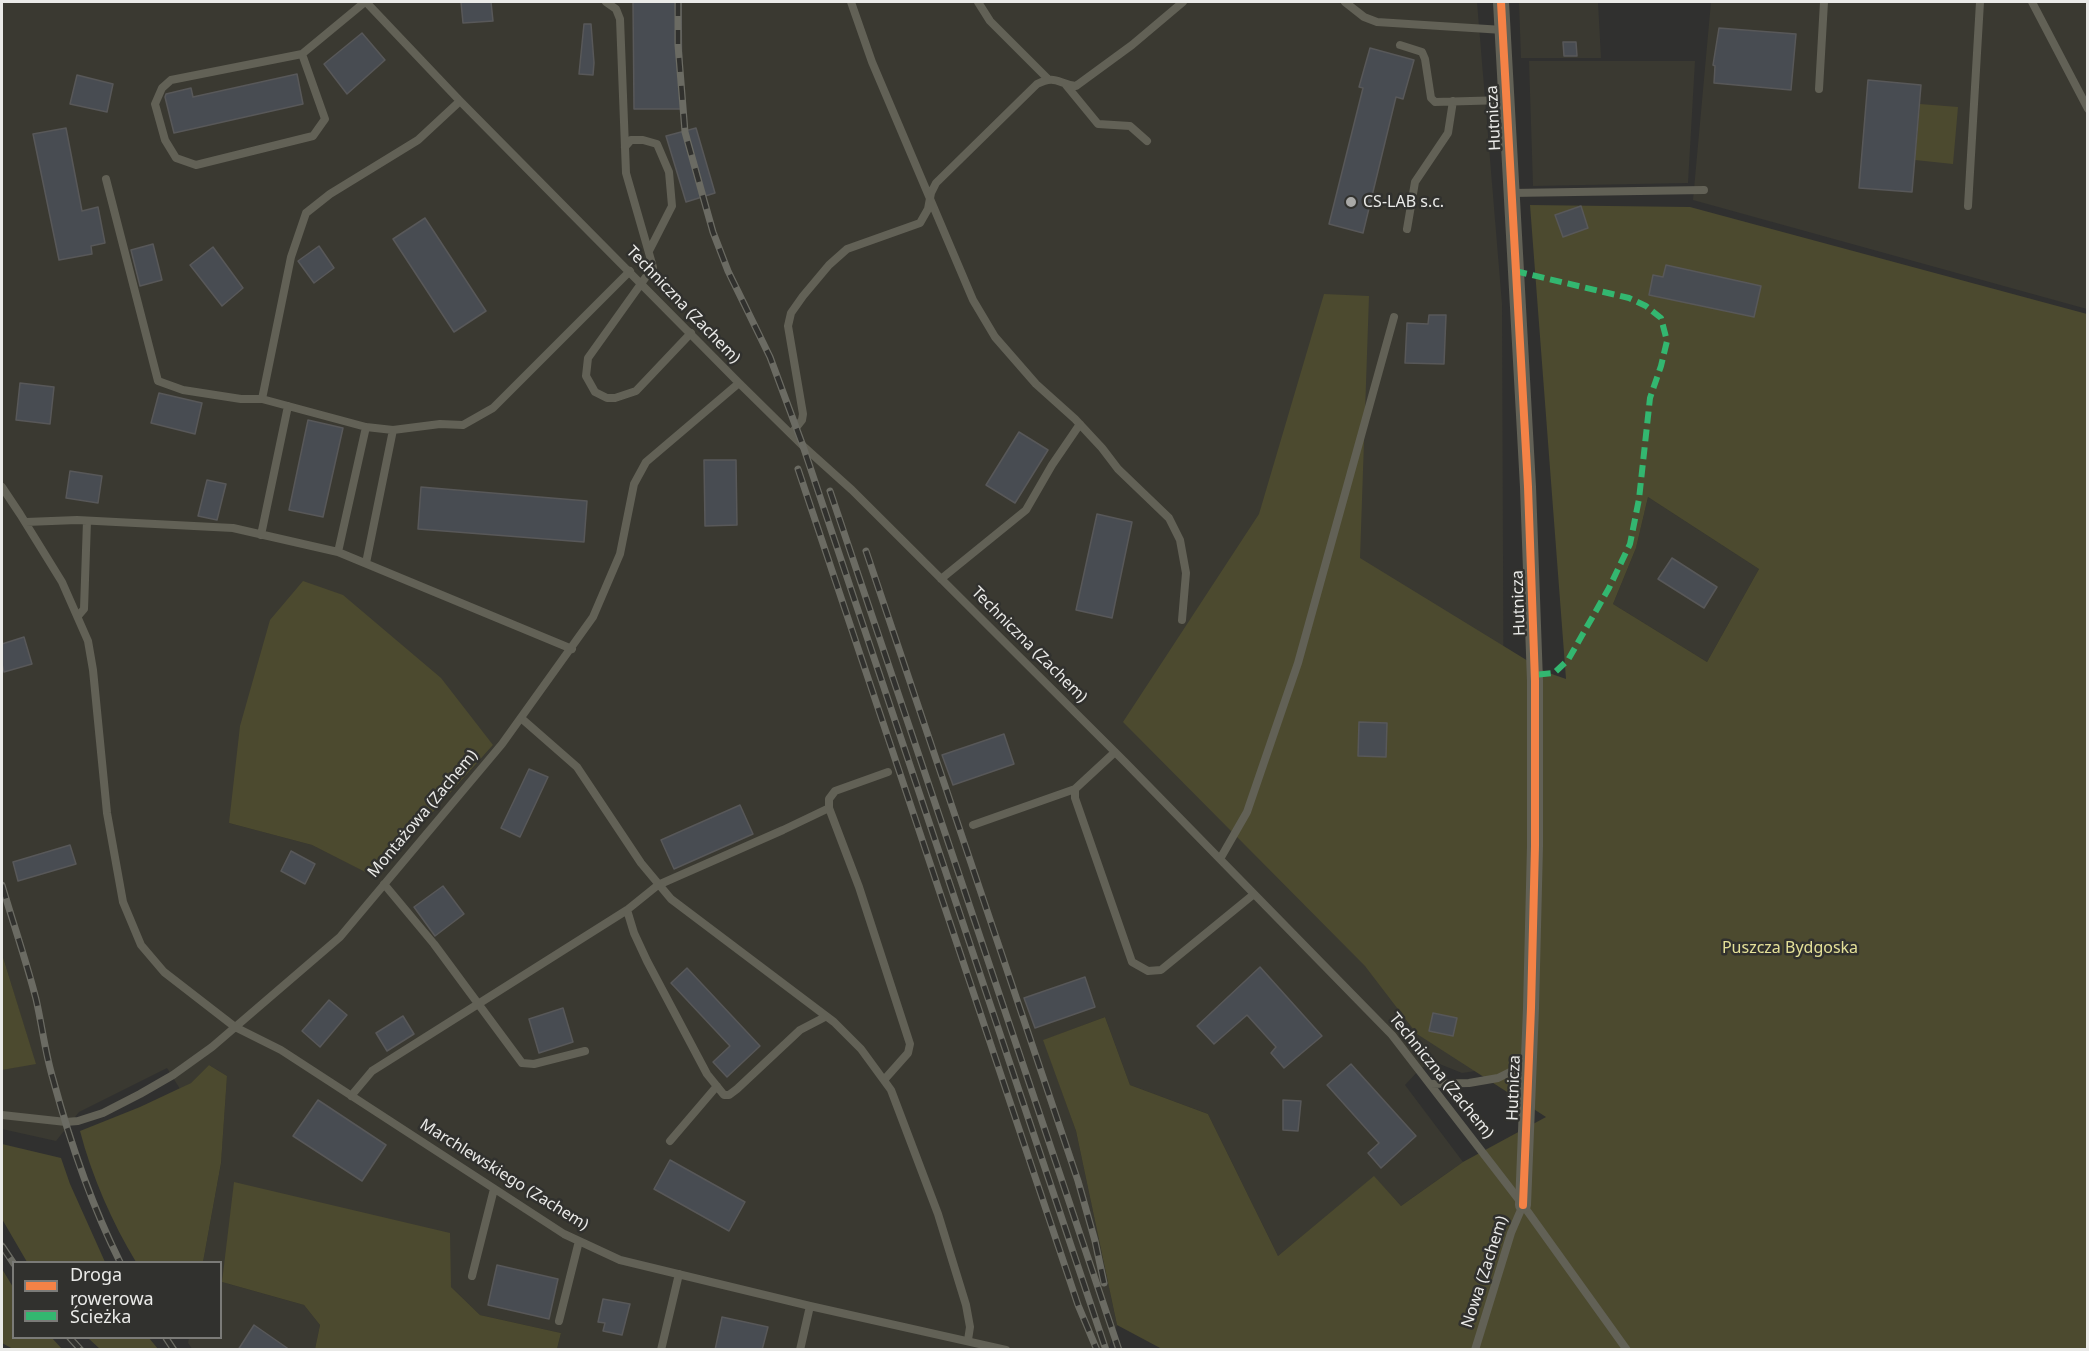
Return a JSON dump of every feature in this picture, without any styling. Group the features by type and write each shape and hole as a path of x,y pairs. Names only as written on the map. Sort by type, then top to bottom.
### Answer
{"street":[{"name":"Hutnicza","path":"1501,2 1528,487 1535,681 1535,858 1523,1205"}],"lane":[{"path":"302,54 326,119 313,136 196,165 176,158 165,140 155,104 162,88 171,80 302,54 365,2"},
{"name":"Techniczna (Zachem)","path":"365,2 739,383 852,490 1115,752 1392,1035 1523,1205 1627,1350"},
{"path":"606,2 616,9 620,19 626,173 653,267 588,358 586,376 595,392 607,398 615,398 636,391 691,333"},
{"path":"851,2 872,62 973,300 995,337 1036,384 1080,424 1118,469 1169,518 1180,540 1185,573 1182,620"},
{"path":"978,2 990,21 1047,78"},
{"path":"1066,85 1076,86 1132,45 1183,2"},
{"path":"1345,2 1364,18 1377,22 1503,30"},
{"path":"1819,88 1824,2"},
{"path":"1968,206 1980,2"},
{"path":"2032,2 2088,109"},
{"path":"1400,45 1422,52 1431,98 1435,102 1506,100"},
{"path":"791,434 802,420 803,414 788,326 791,313 829,265 847,249 920,223 928,209 936,183 1036,84 1047,78 1058,79 1066,85 1098,124 1130,126 1148,141"},
{"path":"262,399 291,257 306,213 330,194 417,140 460,101"},
{"path":"1407,229 1415,182 1448,133 1453,101"},
{"path":"625,147 631,140 643,140 657,144 669,172 672,206 649,251"},
{"path":"106,179 158,381 183,390 241,399 262,399 366,427 393,430 440,424 463,425 493,408 630,271"},
{"path":"1511,193 1704,189"},
{"path":"1220,859 1247,812 1298,663 1394,317"},
{"name":"Montażowa (Zachem)","path":"2,1115 66,1122 87,1119 102,1113 174,1075 212,1047 340,937 502,744 593,617 620,554 634,484 646,462 739,383"},
{"path":"261,535 288,406"},
{"path":"941,579 1026,510 1052,465 1080,424"},
{"path":"338,552 366,427"},
{"path":"366,563 393,430"},
{"name":"Marchlewskiego (Zachem)","path":"2,487 62,582 88,641 107,813 123,902 141,945 164,972 235,1027 281,1050 564,1234 620,1260 1006,1350"},
{"path":"26,522 87,521 233,528 338,552 572,649"},
{"path":"78,616 84,609 87,521"},
{"path":"521,718 577,767 658,885 671,899 834,1022 861,1049 884,1080 891,1090 938,1214 966,1305 970,1327 969,1340"},
{"path":"973,825 1075,789 1115,752"},
{"path":"884,1080 908,1053 910,1044 859,887 829,808 829,799 835,791 888,772"},
{"path":"1075,789 1075,798 1132,962 1148,971 1161,970 1254,894"},
{"path":"351,1096 372,1071 627,910 658,885 829,808"},
{"path":"384,884 434,944 522,1063 534,1064 585,1051"},
{"path":"627,910 633,933 647,961 707,1074 724,1095 729,1095 800,1030 825,1017"},
{"path":"1431,1084 1469,1083 1498,1078 1528,1063"},
{"path":"670,1141 717,1086"},
{"path":"472,1275 494,1189"},
{"name":"Nowa (Zachem)","path":"1475,1350 1523,1205"},
{"path":"560,1321 579,1241"},
{"path":"661,1350 679,1274"},
{"path":"800,1350 810,1306"}],"shaded area":[{"path":"2,2 1477,2 1502,304 1505,1056 1489,1069 1462,1073 1432,1061 1419,1070 1405,1085 1463,1162 1401,1206 1374,1177 1278,1256 1208,1114 1130,1085 1105,1017 1044,1040 1076,1131 1117,1325 1108,1349 557,1349 561,1333 480,1315 451,1287 222,1282 222,1261 203,1261 221,1163 227,1076 209,1065 191,1083 180,1089 167,1068 79,1112 56,1141 2,1129 2,1070 35,1063 2,954","holes":["493,745 376,877 312,845 229,823"]},
{"path":"1519,2 1598,2 1601,58 1521,58"},
{"path":"1711,2 2087,2 2087,309 1693,200"},
{"path":"1529,61 1695,61 1688,183 1533,186"},
{"path":"1648,497 1759,569 1707,662 1613,604 1636,548"},
{"path":"222,1282 304,1305 320,1325 315,1349 193,1350 188,1343 189,1339 222,1339"}],"green space":[{"path":"1920,104 1958,107 1953,164 1915,160"},
{"name":"Puszcza Bydgoska","path":"1530,205 1690,207 2087,314 2087,1349 1162,1349 1117,1325 1076,1131 1043,1040 1105,1017 1130,1085 1208,1114 1278,1256 1374,1176 1401,1206 1463,1162 1546,1117 1417,1034 1365,966 1123,722 1259,514 1324,294 1369,296 1360,558 1546,672 1566,679","holes":["1648,497 1759,569 1707,662 1613,604 1636,548"]},
{"path":"303,581 343,595 441,678 493,745 375,877 312,845 229,823 240,726 270,620"},
{"path":"2,954 36,1064 2,1070"},
{"path":"209,1065 227,1076 221,1163 203,1261 135,1261 104,1199 90,1165 80,1131 191,1083"},
{"path":"2,1144 61,1158 70,1184 105,1261 26,1261 2,1219"},
{"path":"234,1182 450,1233 451,1287 480,1315 561,1333 557,1349 315,1349 320,1325 304,1305 222,1282"},
{"path":"2,1269 12,1285 12,1339 53,1339 62,1349 13,1349 2,1343"},
{"path":"89,1339 150,1339 158,1349 100,1349"}],"building":[{"path":"461,2 491,2 493,21 463,23"},
{"path":"633,2 681,2 682,109 634,109"},
{"path":"584,24 591,24 593,75 579,74"},
{"path":"1719,28 1796,34 1791,90 1714,83 1715,66 1713,65"},
{"path":"362,33 385,60 347,94 324,64"},
{"path":"1563,42 1576,42 1577,56 1564,56"},
{"path":"1370,48 1414,60 1403,99 1396,97 1363,233 1329,224 1363,88 1359,87"},
{"path":"297,74 303,104 174,133 166,94 191,88 193,97"},
{"path":"77,75 113,84 107,112 70,104"},
{"path":"1868,80 1921,85 1912,192 1859,188"},
{"path":"66,128 82,211 98,207 105,243 91,246 92,254 59,260 33,134"},
{"path":"696,128 715,193 686,202 666,136"},
{"path":"1581,206 1588,228 1563,237 1555,215"},
{"path":"425,218 486,311 454,332 393,239"},
{"path":"153,244 162,280 140,286 131,250"},
{"path":"319,246 334,268 314,283 298,261"},
{"path":"213,247 243,288 222,306 190,265"},
{"path":"1666,265 1761,286 1754,317 1649,295 1653,275 1663,277"},
{"path":"1429,315 1446,315 1444,364 1405,363 1407,323 1428,324"},
{"path":"20,383 54,387 50,424 16,420"},
{"path":"159,393 202,403 195,434 151,423"},
{"path":"308,420 343,428 323,517 289,510"},
{"path":"1019,432 1048,450 1015,503 986,485"},
{"path":"704,460 736,460 737,525 705,526"},
{"path":"70,471 102,476 98,503 66,498"},
{"path":"207,480 226,484 217,520 198,516"},
{"path":"421,487 587,501 584,542 418,529"},
{"path":"1097,514 1132,522 1112,618 1076,610"},
{"path":"1672,558 1717,587 1704,608 1658,579"},
{"path":"24,637 32,664 4,672 2,644"},
{"path":"1359,722 1387,723 1386,757 1358,756"},
{"path":"1004,734 1014,764 953,785 942,755"},
{"path":"529,769 548,777 520,837 501,828"},
{"path":"740,805 753,834 674,869 661,840"},
{"path":"70,845 76,864 18,881 13,862"},
{"path":"291,851 315,864 305,884 281,871"},
{"path":"443,886 464,914 435,936 414,907"},
{"path":"1260,967 1322,1036 1284,1068 1271,1053 1276,1047 1247,1015 1214,1044 1197,1026"},
{"path":"687,968 760,1046 727,1077 713,1062 730,1046 671,983"},
{"path":"1085,977 1095,1007 1035,1028 1024,998"},
{"path":"329,1000 347,1015 320,1047 302,1031"},
{"path":"563,1008 573,1042 539,1053 529,1019"},
{"path":"1433,1013 1457,1018 1453,1036 1429,1031"},
{"path":"403,1016 414,1034 387,1051 376,1033"},
{"path":"1351,1064 1416,1136 1381,1168 1368,1153 1379,1143 1327,1085"},
{"path":"318,1100 386,1145 362,1181 293,1136"},
{"path":"1283,1100 1301,1101 1298,1131 1283,1130"},
{"path":"670,1160 745,1202 729,1231 654,1189"},
{"path":"497,1265 558,1279 549,1319 488,1305"},
{"path":"603,1299 630,1304 622,1335 603,1331 605,1323 598,1322"},
{"path":"722,1317 768,1327 762,1350 715,1350"},
{"path":"254,1325 290,1350 238,1350"}],"railway":[{"path":"678,2 678,45 685,132 713,232 728,271 770,357 803,446 1106,1350"},
{"path":"798,469 1078,1305 1097,1350"},
{"path":"830,491 1119,1350"},
{"path":"866,551 1078,1181 1104,1283"},
{"path":"2,885 32,984 50,1069 67,1126 82,1172 120,1261"},
{"path":"2,1246 12,1261"},
{"path":"71,1339 81,1350"},
{"path":"167,1339 174,1350"}],"marked path":[{"path":"1515,271 1629,298 1646,306 1661,318 1667,341 1650,398 1639,499 1630,544 1609,588 1568,660 1554,673 1535,675"}],"cycle path":[{"path":"1501,2 1528,487 1535,681 1535,846 1523,1205"}],"place":[{"name":"CS-LAB s.c.","path":"1351,202"}]}
